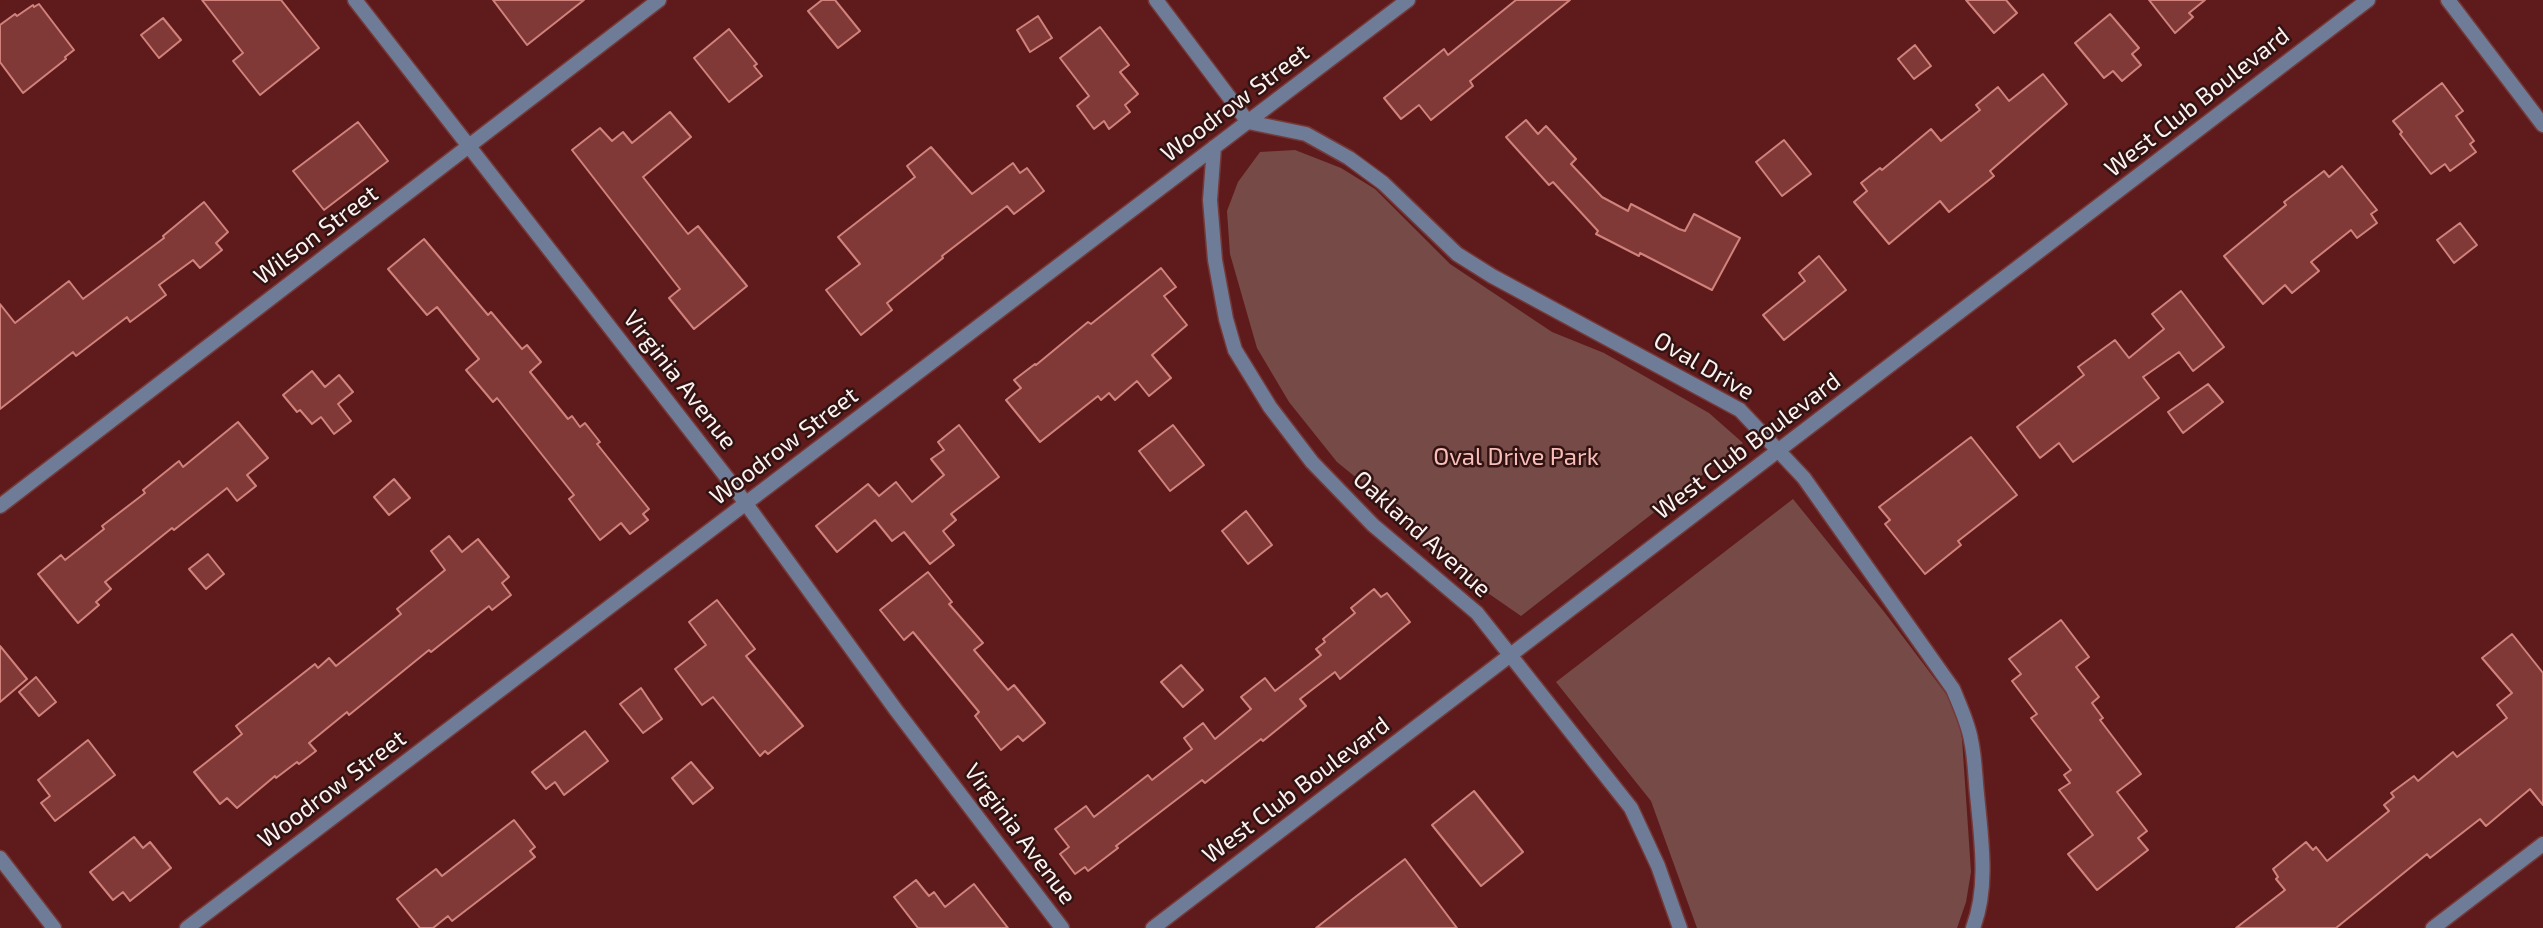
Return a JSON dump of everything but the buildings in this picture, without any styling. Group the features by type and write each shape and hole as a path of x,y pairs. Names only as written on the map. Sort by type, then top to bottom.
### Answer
{"street":[{"name":"Virginia Avenue","path":"355,0 746,504 896,710 1062,928"},
{"name":"Wilson Street","path":"0,506 659,0"},
{"path":"1156,0 1248,122"},
{"name":"Woodrow Street","path":"187,928 1408,0"},
{"name":"West Club Boulevard","path":"1153,928 2368,0"},
{"path":"2448,0 2543,125"},
{"name":"Oval Drive","path":"1248,122 1306,135 1349,158 1382,183 1457,254 1492,276 1740,410 1804,478 1953,689 1963,713 1971,740 1981,833 1982,887 1979,913 1973,928"},
{"name":"Oakland Avenue","path":"1214,147 1210,200 1215,260 1235,350 1270,407 1312,462 1373,525 1477,613 1631,808 1658,866 1680,928"},
{"path":"2433,928 2543,844"},
{"path":"0,858 54,928"}],"green space":[{"name":"Oval Drive Park","path":"1295,150 1341,168 1375,189 1450,264 1552,332 1604,353 1709,413 1743,443 1521,616 1430,553 1391,506 1337,462 1289,402 1257,348 1230,254 1227,211 1238,182 1260,152"},
{"path":"1793,499 1956,707 1962,739 1971,872 1966,902 1957,928 1697,928 1651,801 1556,682"}]}
